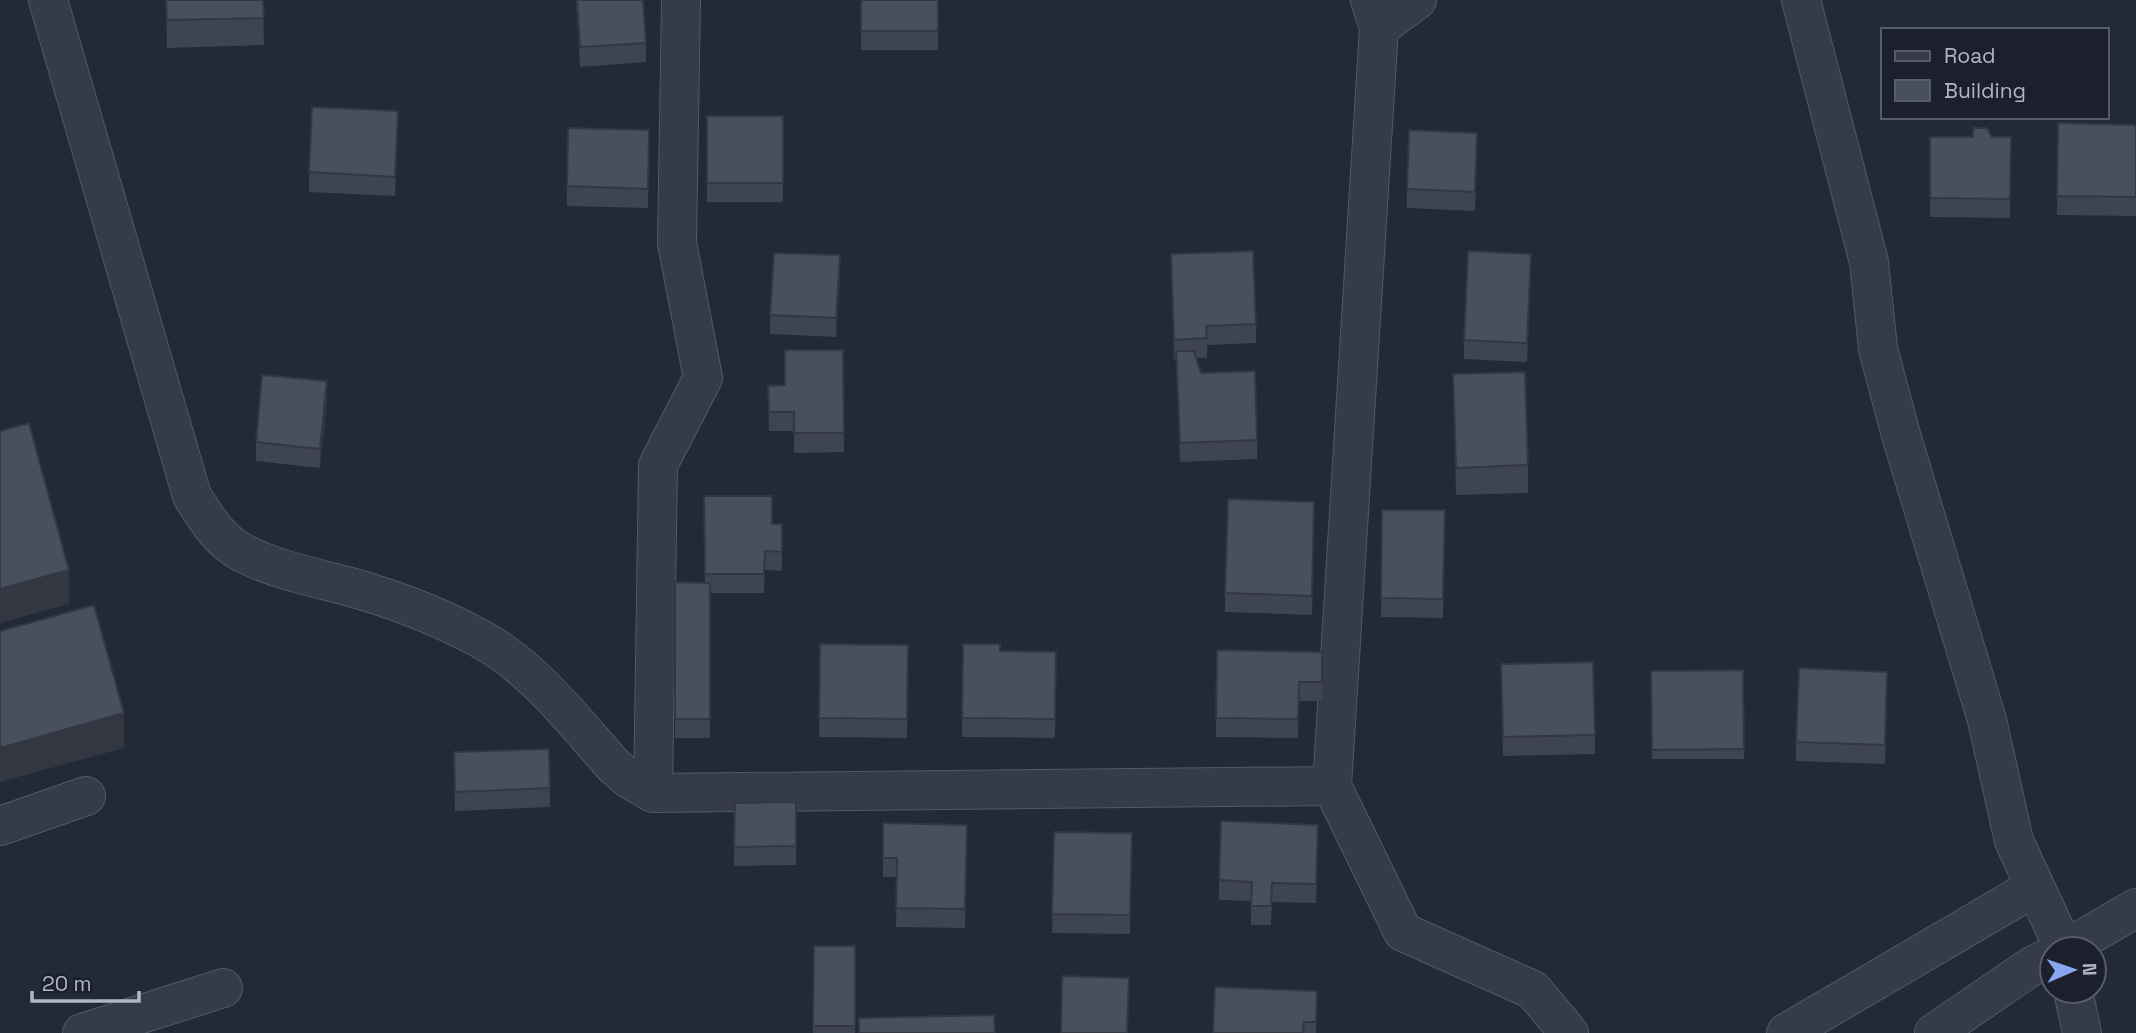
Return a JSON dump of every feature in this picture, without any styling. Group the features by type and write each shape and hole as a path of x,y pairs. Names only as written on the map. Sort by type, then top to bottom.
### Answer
{"street":[{"path":"48,0 192,496 213,529 243,553 432,615 481,639 525,670 613,765 629,779 653,793 1332,786"},
{"path":"653,793 658,465 703,378 677,243 681,0"},
{"path":"1417,0 1375,14 1332,786 1403,932 1533,990 1569,1033"},
{"path":"1801,0 1869,262 1878,349 1901,435 1987,720 2014,841 2035,887 2048,935"},
{"path":"0,826 86,796"},
{"path":"1786,1033 2035,887"},
{"path":"2088,935 2136,908"},
{"path":"1934,1033 2038,965"},
{"path":"82,1033 223,988"},
{"path":"2076,1005 2082,1033"}],"building":[{"path":"166,0 263,0 264,18 167,20"},
{"path":"577,0 643,0 646,43 580,47"},
{"path":"861,0 938,0 938,31 861,31"},
{"path":"312,107 398,111 395,177 309,172"},
{"path":"707,116 783,116 783,183 707,183"},
{"path":"2058,123 2136,125 2136,197 2057,196"},
{"path":"568,128 649,130 648,189 567,186"},
{"path":"1973,128 1987,128 1992,137 2011,137 2010,199 1930,198 1930,137 1973,137"},
{"path":"1409,130 1477,133 1475,192 1407,189"},
{"path":"1253,251 1256,324 1206,326 1207,338 1174,340 1171,254"},
{"path":"1468,251 1531,254 1527,343 1464,340"},
{"path":"774,253 840,255 836,318 770,315"},
{"path":"785,350 843,350 844,433 794,433 794,412 769,412 768,386 785,385"},
{"path":"1176,351 1194,351 1201,373 1255,371 1257,440 1180,443"},
{"path":"1525,372 1528,465 1456,468 1453,374"},
{"path":"262,375 327,381 320,449 256,442"},
{"path":"29,423 69,570 0,589 0,431"},
{"path":"704,496 772,496 772,524 782,524 782,552 765,551 764,574 705,574"},
{"path":"1228,499 1314,502 1312,596 1225,593"},
{"path":"1382,510 1445,510 1443,599 1381,598"},
{"path":"675,582 710,583 710,719 675,719"},
{"path":"94,605 124,713 0,748 0,631"},
{"path":"820,644 908,645 907,719 819,718"},
{"path":"963,644 1000,644 1000,651 1056,652 1055,719 962,718"},
{"path":"1217,650 1322,652 1322,682 1299,682 1298,719 1216,718"},
{"path":"1593,662 1595,735 1503,737 1501,664"},
{"path":"1799,668 1887,672 1885,745 1796,742"},
{"path":"1743,670 1744,749 1652,750 1651,671"},
{"path":"549,749 550,788 455,792 454,752"},
{"path":"796,802 796,846 734,847 735,803"},
{"path":"1221,821 1318,825 1316,884 1272,883 1271,906 1251,906 1252,882 1219,880"},
{"path":"883,823 967,825 965,909 896,908 897,858 883,858"},
{"path":"1054,832 1132,833 1130,915 1052,914"},
{"path":"814,946 855,946 855,1026 813,1026"},
{"path":"1062,976 1129,978 1127,1033 1061,1033"},
{"path":"1215,987 1317,991 1316,1022 1304,1022 1303,1033 1213,1033"},
{"path":"994,1015 995,1033 859,1033 859,1018"}]}
